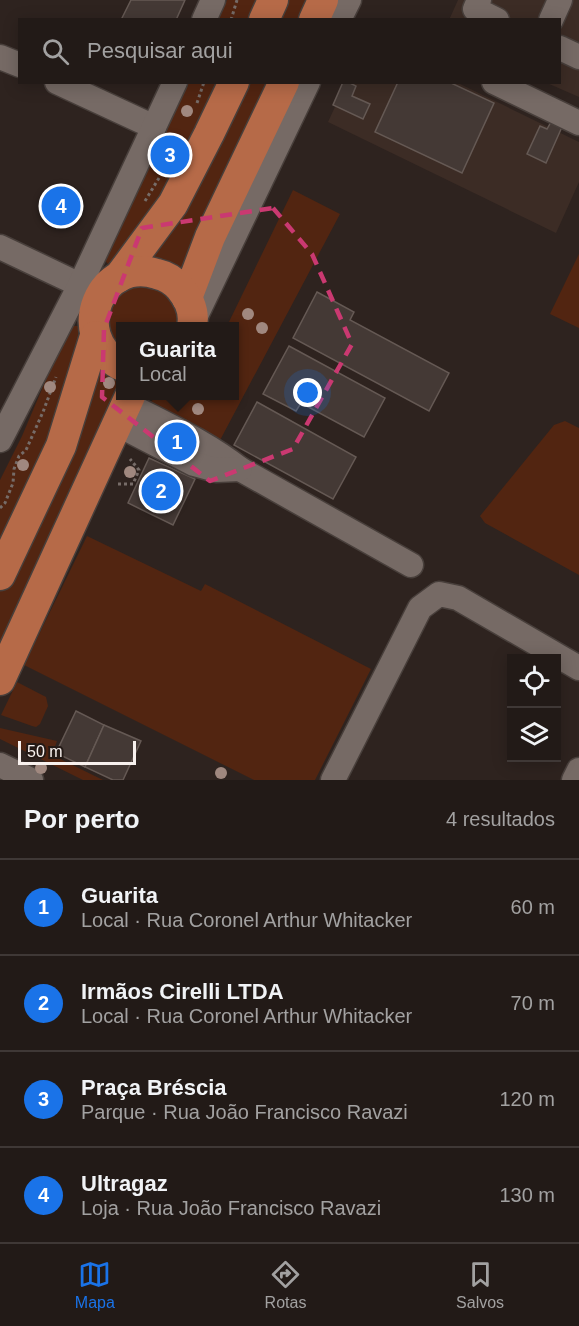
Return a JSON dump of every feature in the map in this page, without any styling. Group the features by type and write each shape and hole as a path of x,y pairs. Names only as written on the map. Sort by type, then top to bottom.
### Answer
{"main road":[{"path":"265,18 273,0"},
{"path":"320,18 343,10"},
{"path":"116,363 101,349 95,336 94,310 89,292 107,286 119,277 172,204 233,84"},
{"path":"191,315 210,237 283,84"},
{"path":"119,277 134,272 150,272 165,276 178,285 191,315"},
{"path":"0,575 61,446 95,336"},
{"path":"0,680 124,408"}],"street":[{"path":"205,18 213,0"},
{"path":"479,0 475,9 493,18"},
{"path":"552,18 560,0"},
{"path":"561,48 579,57"},
{"path":"0,57 18,64"},
{"path":"61,84 154,127"},
{"path":"0,440 89,292 154,127 174,84"},
{"path":"191,315 307,84"},
{"path":"498,84 579,123"},
{"path":"0,247 89,292"},
{"path":"124,408 194,464 216,470 240,469 411,565"},
{"path":"333,780 420,608 439,594 458,598 579,668"},
{"path":"0,765 31,780"},
{"path":"574,780 579,770"}],"path":[{"path":"232,18 237,0"},
{"path":"195,111 203,84"},
{"path":"140,209 164,170"},
{"path":"0,508 5,503 13,483 14,469 19,456 26,450 59,369"},
{"path":"118,484 133,484 138,478 139,470 130,459"}],"highlighted area":[{"path":"273,208 312,254 352,344 293,449 210,481 102,397 104,329 142,228"}],"shaded area":[{"path":"227,0 262,0 253,18 218,18"},
{"path":"284,0 311,0 302,18 276,18"},
{"path":"458,0 579,0 579,97 549,84 561,84 561,18 450,18"},
{"path":"187,84 222,84 174,178 115,264 108,264 103,258"},
{"path":"243,84 273,84 185,275 144,260"},
{"path":"346,84 460,84 579,142 579,182 556,233 328,122"},
{"path":"293,190 340,214 218,444 150,403 152,400 239,400 239,322 229,322"},
{"path":"579,254 579,328 550,314"},
{"path":"125,283 165,285 182,322 116,322 116,350 108,342 106,302"},
{"path":"72,326 78,326 78,338 57,422 0,551 0,480 22,436 62,342"},
{"path":"100,368 116,375 118,400 0,656 0,590 67,460"},
{"path":"565,421 579,428 579,575 485,523 480,516 554,425"},
{"path":"87,536 201,591 205,584 371,669 315,780 254,780 24,665"},
{"path":"17,682 46,697 48,706 40,724 36,727 1,715"},
{"path":"0,728 57,741 52,755 103,780 83,780 0,739"}],"building":[{"path":"131,0 185,0 177,18 122,18"},
{"path":"342,84 356,86 352,96 370,104 363,119 333,105"},
{"path":"397,84 453,84 494,103 462,173 375,132"},
{"path":"551,122 562,127 546,163 527,154 540,126 547,129"},
{"path":"317,292 354,312 350,320 449,373 429,411 293,338"},
{"path":"289,346 385,398 364,437 301,403 296,411 263,394"},
{"path":"257,402 356,457 333,499 234,445"},
{"path":"149,458 195,479 173,525 128,503"},
{"path":"76,711 104,725 85,767 56,753"},
{"path":"104,725 141,741 123,780 113,780 85,767"}],"place":[{"name":"Praça Bréscia","path":"170,155"},
{"name":"Ultragaz","path":"61,206"},
{"name":"Guarita","path":"177,442"},
{"name":"Irmãos Cirelli LTDA","path":"161,491"}]}
